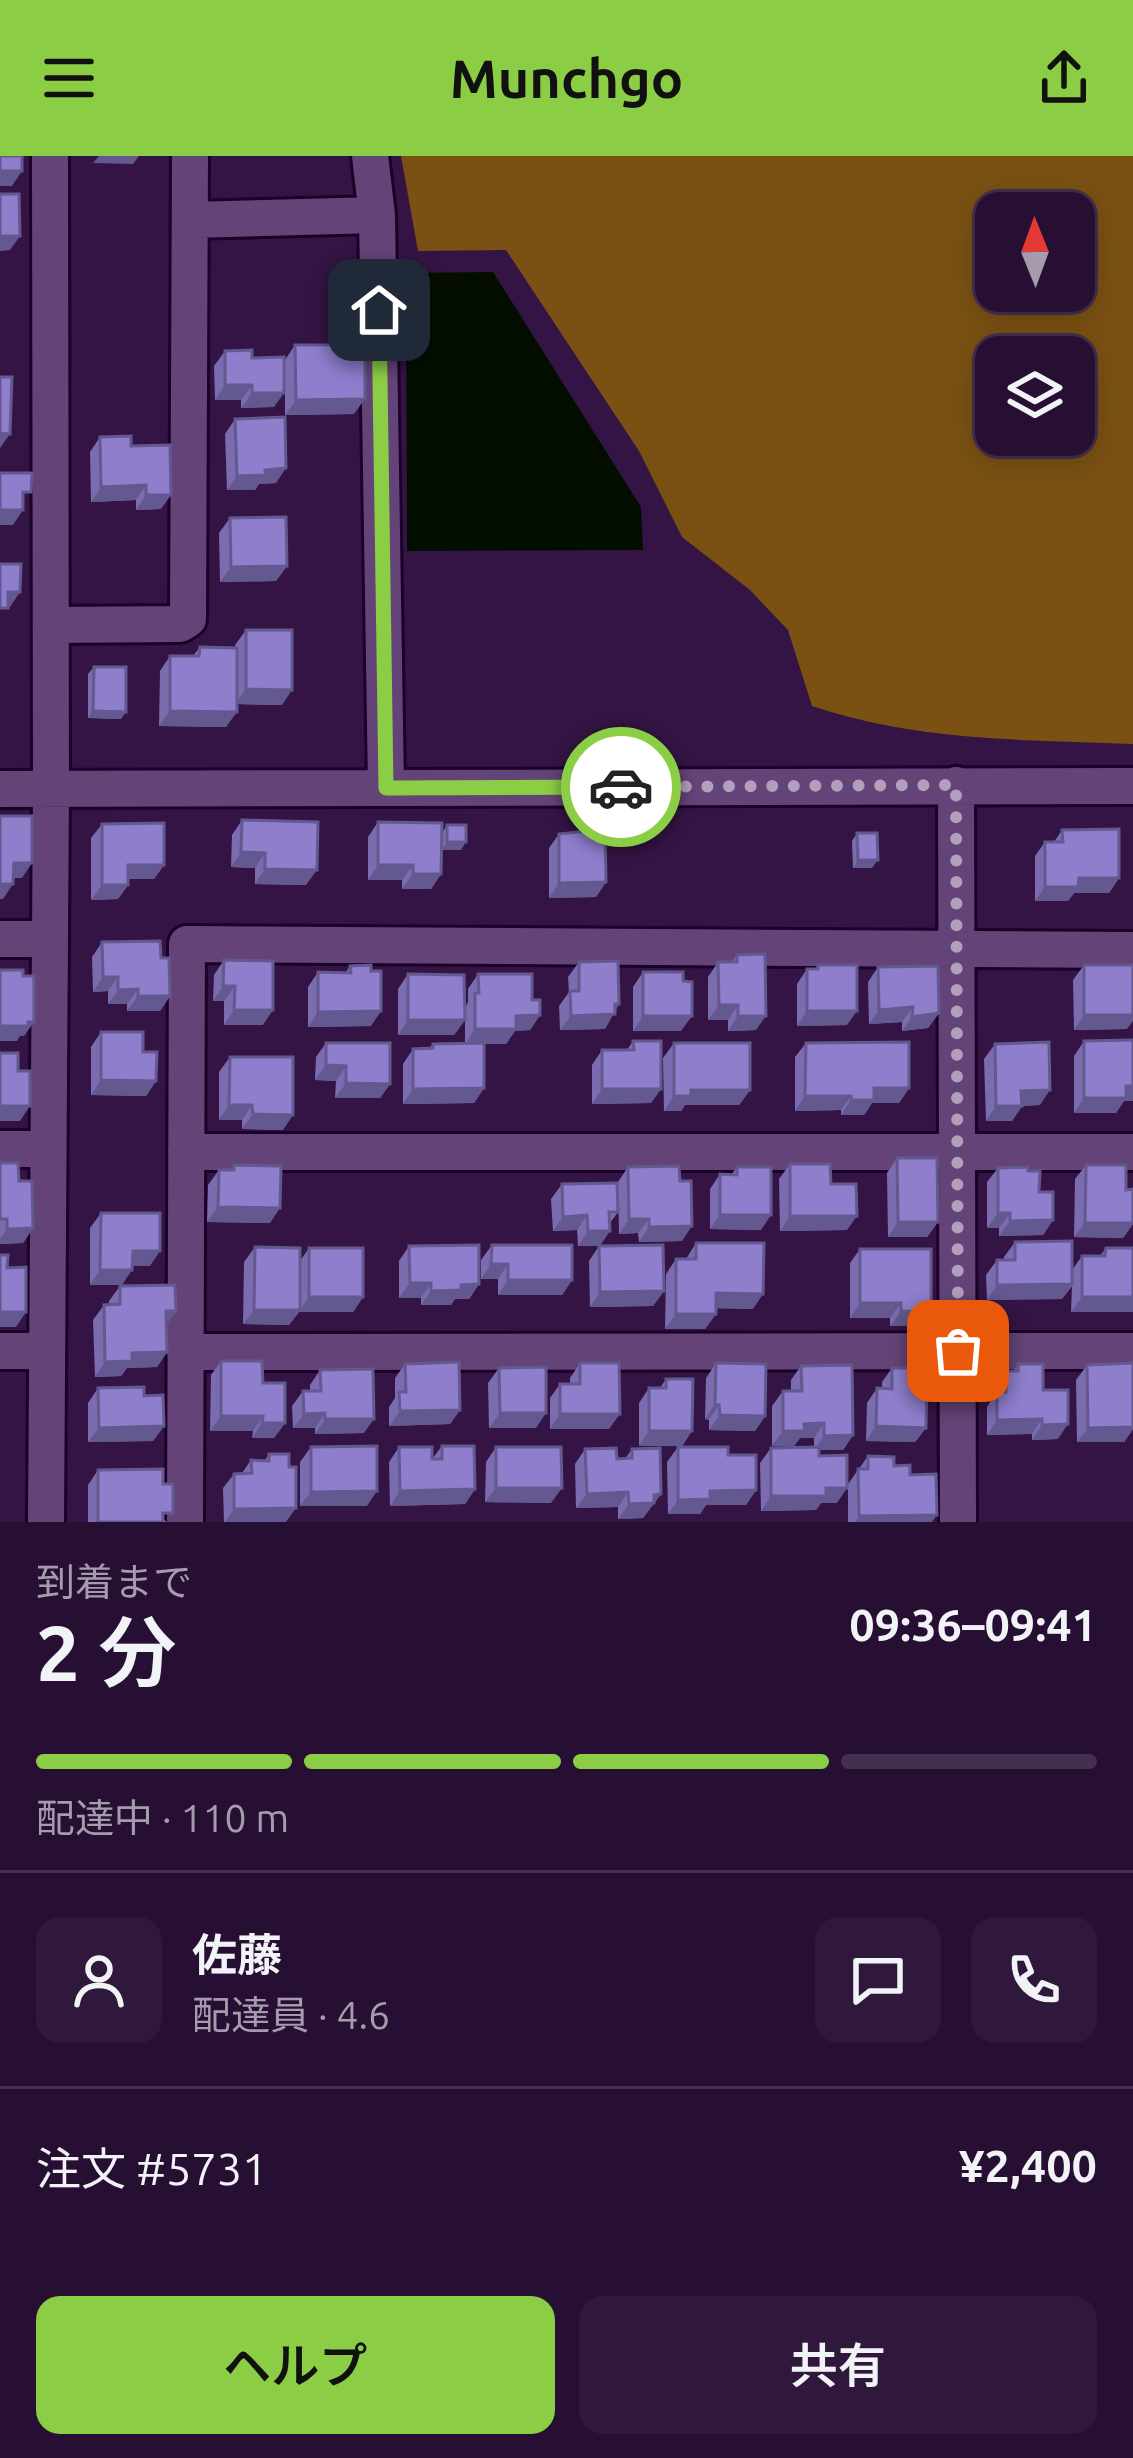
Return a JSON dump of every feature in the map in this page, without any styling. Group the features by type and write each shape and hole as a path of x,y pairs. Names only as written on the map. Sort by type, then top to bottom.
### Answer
{"street":[{"path":"46,1522 50,156"},
{"path":"51,625 180,624 188,619 190,156"},
{"path":"370,156 377,215 386,788"},
{"path":"190,220 377,215"},
{"path":"956,785 958,1522"},
{"path":"0,790 1133,786"},
{"path":"0,939 47,939"},
{"path":"184,1522 187,944 1133,950"},
{"path":"0,1149 48,1149"},
{"path":"186,1152 1133,1152"},
{"path":"0,1351 47,1351"},
{"path":"185,1352 1133,1352"}],"shaded area":[{"path":"401,156 1133,156 1133,744 931,732 812,706 788,630 750,590 682,537 639,451 506,250 418,251"},
{"path":"493,272 641,507 643,550 407,551 406,273"}],"building":[{"path":"0,156 22,156 22,171 0,171"},
{"path":"0,194 19,194 20,236 0,236"},
{"path":"295,345 365,345 365,399 296,400"},
{"path":"252,350 252,358 284,357 284,393 252,393 252,385 225,385 225,351"},
{"path":"0,377 12,377 10,434 0,433"},
{"path":"285,417 286,468 265,470 266,475 237,476 235,419"},
{"path":"131,436 131,446 170,445 171,495 146,495 146,485 101,487 100,437"},
{"path":"0,473 32,473 31,492 23,492 23,510 0,510"},
{"path":"286,517 287,566 231,567 230,518"},
{"path":"0,564 21,564 20,592 8,592 8,608 0,608"},
{"path":"246,630 292,630 292,690 246,689"},
{"path":"200,647 237,648 237,712 170,711 170,656 199,656"},
{"path":"94,667 126,667 126,712 93,711"},
{"path":"0,816 32,816 32,863 14,863 13,884 0,884"},
{"path":"242,820 318,822 317,870 265,869 265,853 241,852"},
{"path":"378,822 442,823 441,874 413,874 413,865 378,865"},
{"path":"164,823 164,865 128,865 128,885 102,885 102,824"},
{"path":"447,825 466,825 466,842 447,842"},
{"path":"605,829 606,882 559,883 559,834"},
{"path":"1119,829 1119,878 1079,878 1078,887 1045,887 1045,842 1063,842 1062,830"},
{"path":"857,833 877,833 878,860 858,860"},
{"path":"160,941 161,958 169,958 170,996 138,996 138,989 118,990 118,977 103,977 102,942"},
{"path":"765,954 766,1016 738,1016 738,1005 719,1005 718,962 737,962 737,955"},
{"path":"224,960 273,961 273,1010 234,1010 235,986 223,986"},
{"path":"618,961 615,1014 571,1016 570,991 579,991 579,962"},
{"path":"371,965 371,971 381,971 381,1011 318,1012 318,972 351,973 350,966"},
{"path":"818,965 857,965 857,1011 807,1011 807,969 818,969"},
{"path":"1084,965 1133,965 1133,1015 1084,1015"},
{"path":"938,966 939,1013 912,1017 913,1007 879,1010 878,967"},
{"path":"0,970 23,970 23,976 34,976 34,1022 28,1026 0,1026"},
{"path":"643,972 683,972 683,981 692,982 692,1016 643,1016"},
{"path":"408,974 464,975 465,1020 408,1020"},
{"path":"478,974 532,974 532,1000 540,1000 540,1015 516,1016 516,1029 475,1029"},
{"path":"101,1032 143,1032 143,1052 157,1052 156,1081 101,1080"},
{"path":"1133,1040 1133,1086 1126,1086 1126,1098 1084,1098 1084,1041"},
{"path":"633,1041 661,1041 661,1089 602,1089 602,1050 634,1050"},
{"path":"909,1042 909,1088 874,1088 874,1100 805,1096 806,1043"},
{"path":"1049,1042 1050,1090 1021,1091 1022,1106 996,1106 995,1044"},
{"path":"326,1043 390,1043 390,1084 346,1083 346,1066 326,1065"},
{"path":"484,1043 484,1088 413,1089 413,1049"},
{"path":"674,1043 750,1043 750,1090 691,1090 691,1096 674,1096"},
{"path":"0,1053 18,1053 18,1071 30,1071 30,1106 0,1106"},
{"path":"230,1057 293,1057 293,1115 253,1114 252,1105 229,1105"},
{"path":"897,1158 937,1158 938,1222 898,1222"},
{"path":"0,1163 18,1163 19,1181 32,1181 33,1228 7,1229 7,1219 0,1219"},
{"path":"790,1164 830,1164 831,1184 856,1184 857,1216 790,1216"},
{"path":"234,1165 281,1166 280,1208 218,1207 219,1170 234,1170"},
{"path":"1086,1165 1126,1165 1126,1190 1133,1189 1133,1223 1085,1223"},
{"path":"679,1166 680,1181 691,1181 692,1226 649,1227 649,1219 629,1219 628,1167"},
{"path":"737,1167 771,1167 771,1215 720,1215 720,1174 737,1175"},
{"path":"1028,1167 1028,1171 1040,1171 1039,1192 1053,1192 1053,1220 1010,1221 1010,1213 998,1213 998,1168"},
{"path":"617,1183 618,1212 609,1212 610,1231 588,1231 587,1215 563,1217 562,1184"},
{"path":"101,1213 160,1213 160,1251 133,1251 132,1270 100,1270"},
{"path":"1072,1241 1072,1284 997,1285 997,1260 1015,1260 1015,1242"},
{"path":"696,1243 764,1243 763,1294 716,1293 716,1314 676,1314 676,1259 696,1259"},
{"path":"479,1245 479,1284 431,1291 431,1283 410,1283 409,1246"},
{"path":"492,1245 572,1245 572,1280 508,1280 508,1264 491,1264"},
{"path":"663,1245 664,1291 600,1292 599,1246"},
{"path":"255,1247 300,1248 300,1310 254,1310"},
{"path":"309,1248 363,1248 363,1297 309,1297"},
{"path":"1106,1248 1133,1248 1133,1297 1082,1297 1082,1256 1105,1256"},
{"path":"860,1249 931,1249 931,1312 901,1311 901,1303 860,1303"},
{"path":"0,1255 8,1255 7,1268 26,1267 26,1312 0,1312"},
{"path":"175,1285 176,1311 166,1311 167,1352 132,1353 132,1361 105,1362 104,1305 120,1304 120,1286"},
{"path":"221,1361 262,1361 263,1383 285,1383 285,1423 262,1423 263,1416 221,1416"},
{"path":"459,1362 460,1410 400,1411 399,1392 406,1392 405,1364"},
{"path":"580,1363 619,1363 620,1414 560,1414 560,1384 580,1384"},
{"path":"716,1363 766,1364 765,1416 720,1415 715,1404"},
{"path":"1133,1363 1133,1427 1088,1428 1087,1365"},
{"path":"1018,1364 1043,1364 1043,1390 1068,1390 1068,1424 997,1420 997,1392 1006,1392 1006,1371 1018,1371"},
{"path":"852,1365 853,1435 824,1436 824,1423 804,1424 805,1431 783,1431 783,1391 802,1391 801,1366"},
{"path":"546,1367 546,1413 500,1413 499,1368"},
{"path":"892,1368 927,1368 926,1428 876,1426 877,1388 892,1389"},
{"path":"373,1369 374,1419 304,1414 303,1391 321,1391 320,1370"},
{"path":"666,1379 693,1379 692,1431 649,1431 649,1388 666,1388"},
{"path":"144,1387 144,1396 163,1395 164,1426 99,1428 98,1388"},
{"path":"377,1446 377,1491 311,1492 311,1447"},
{"path":"442,1446 474,1446 475,1489 400,1491 399,1447 432,1447 432,1459 442,1459"},
{"path":"496,1447 561,1447 562,1488 496,1488"},
{"path":"678,1447 728,1447 728,1455 756,1455 756,1490 710,1491 710,1499 678,1500"},
{"path":"819,1447 819,1456 847,1455 847,1488 826,1488 826,1496 771,1496 771,1448"},
{"path":"616,1448 617,1459 632,1458 632,1449 660,1448 661,1494 654,1495 654,1503 629,1504 628,1492 587,1494 585,1449"},
{"path":"269,1454 289,1454 289,1467 296,1467 296,1508 234,1509 234,1474 252,1473 251,1460 269,1461"},
{"path":"868,1456 894,1457 894,1466 910,1465 910,1475 936,1474 937,1515 859,1516 858,1469 868,1469"},
{"path":"163,1469 163,1484 173,1484 173,1513 163,1513 163,1522 98,1522 98,1470"}],"way so far":[{"path":"621,787 956,785 958,1351"}],"route":[{"path":"379,310 386,788 621,787"}]}
